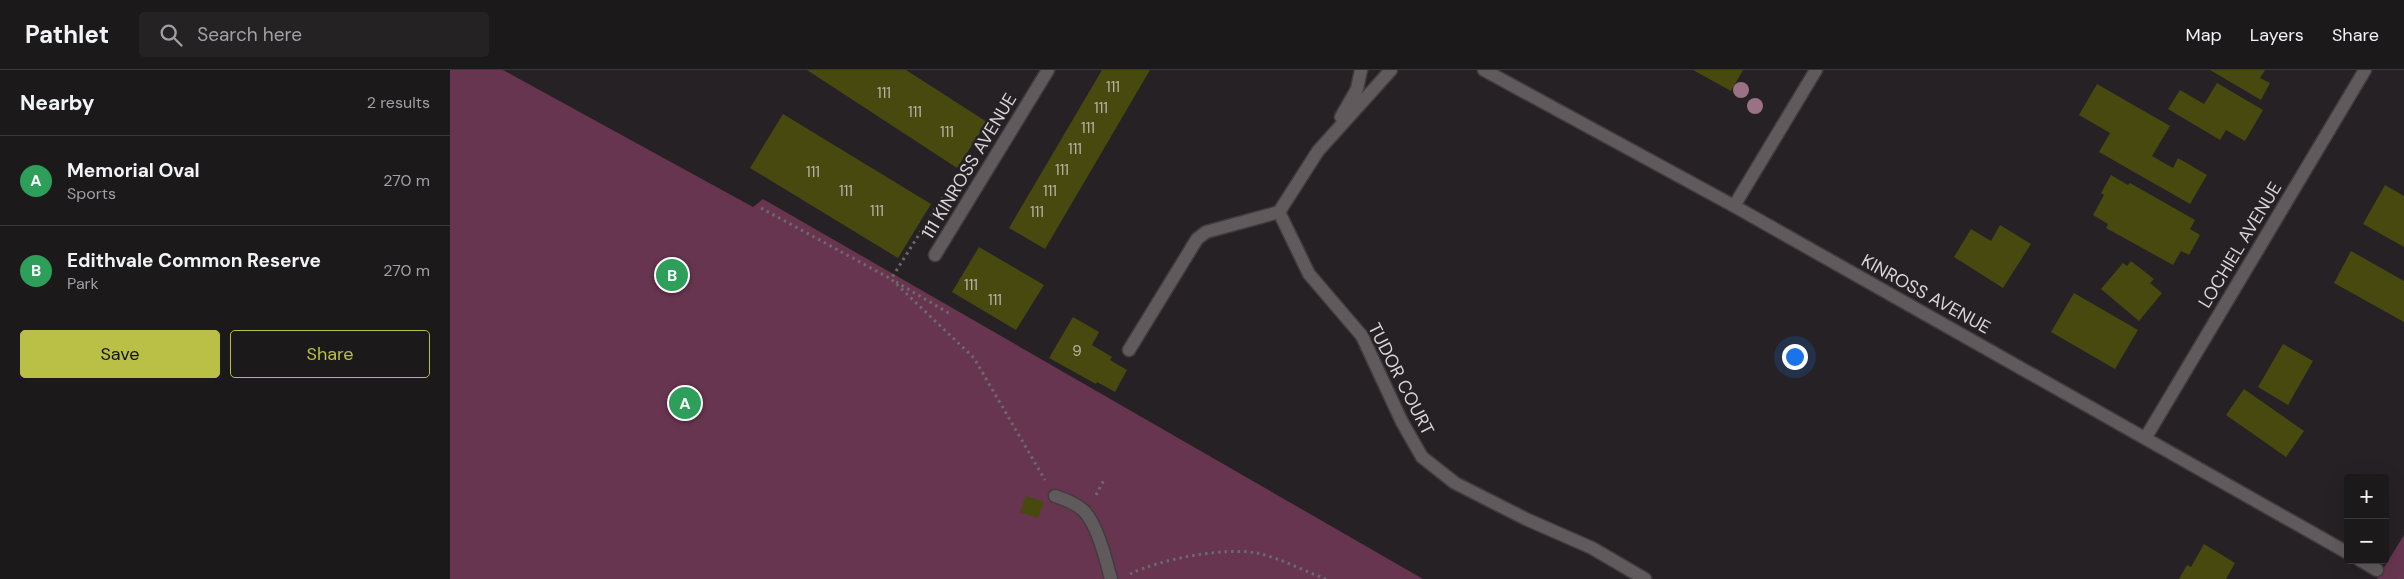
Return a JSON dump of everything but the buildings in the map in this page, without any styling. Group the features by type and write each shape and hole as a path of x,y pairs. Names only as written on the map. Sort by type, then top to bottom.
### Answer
{"street":[{"name":"111 KINROSS AVENUE","path":"935,255 1048,70"},
{"path":"1334,133 1357,89 1362,70"},
{"path":"1129,350 1196,239 1206,232 1279,212 1312,158 1391,70"},
{"name":"KINROSS AVENUE","path":"1484,70 1734,206 2146,437 2344,551"},
{"path":"1734,206 1816,70"},
{"name":"LOCHIEL AVENUE","path":"2146,437 2365,70"},
{"name":"TUDOR COURT","path":"1279,212 1309,274 1362,336 1402,422 1422,457 1454,483 1526,519 1592,548 1645,579"},
{"path":"1055,496 1080,507 1087,515 1105,556 1110,579"},
{"path":"2367,564 2378,570"}],"path":[{"path":"761,208 891,279 952,315"},
{"path":"891,279 974,358 1055,496"},
{"path":"1124,579 1130,573 1154,564 1189,556 1228,552 1257,553 1326,579"}],"shaded area":[{"path":"450,70 503,70 753,207 763,199 1423,579 450,579"},
{"path":"2404,535 2404,579 2377,579 2386,564 2389,564 2389,559"}],"place":[{"name":"Edithvale Common Reserve","path":"672,275"},
{"name":"Memorial Oval","path":"685,403"}]}
